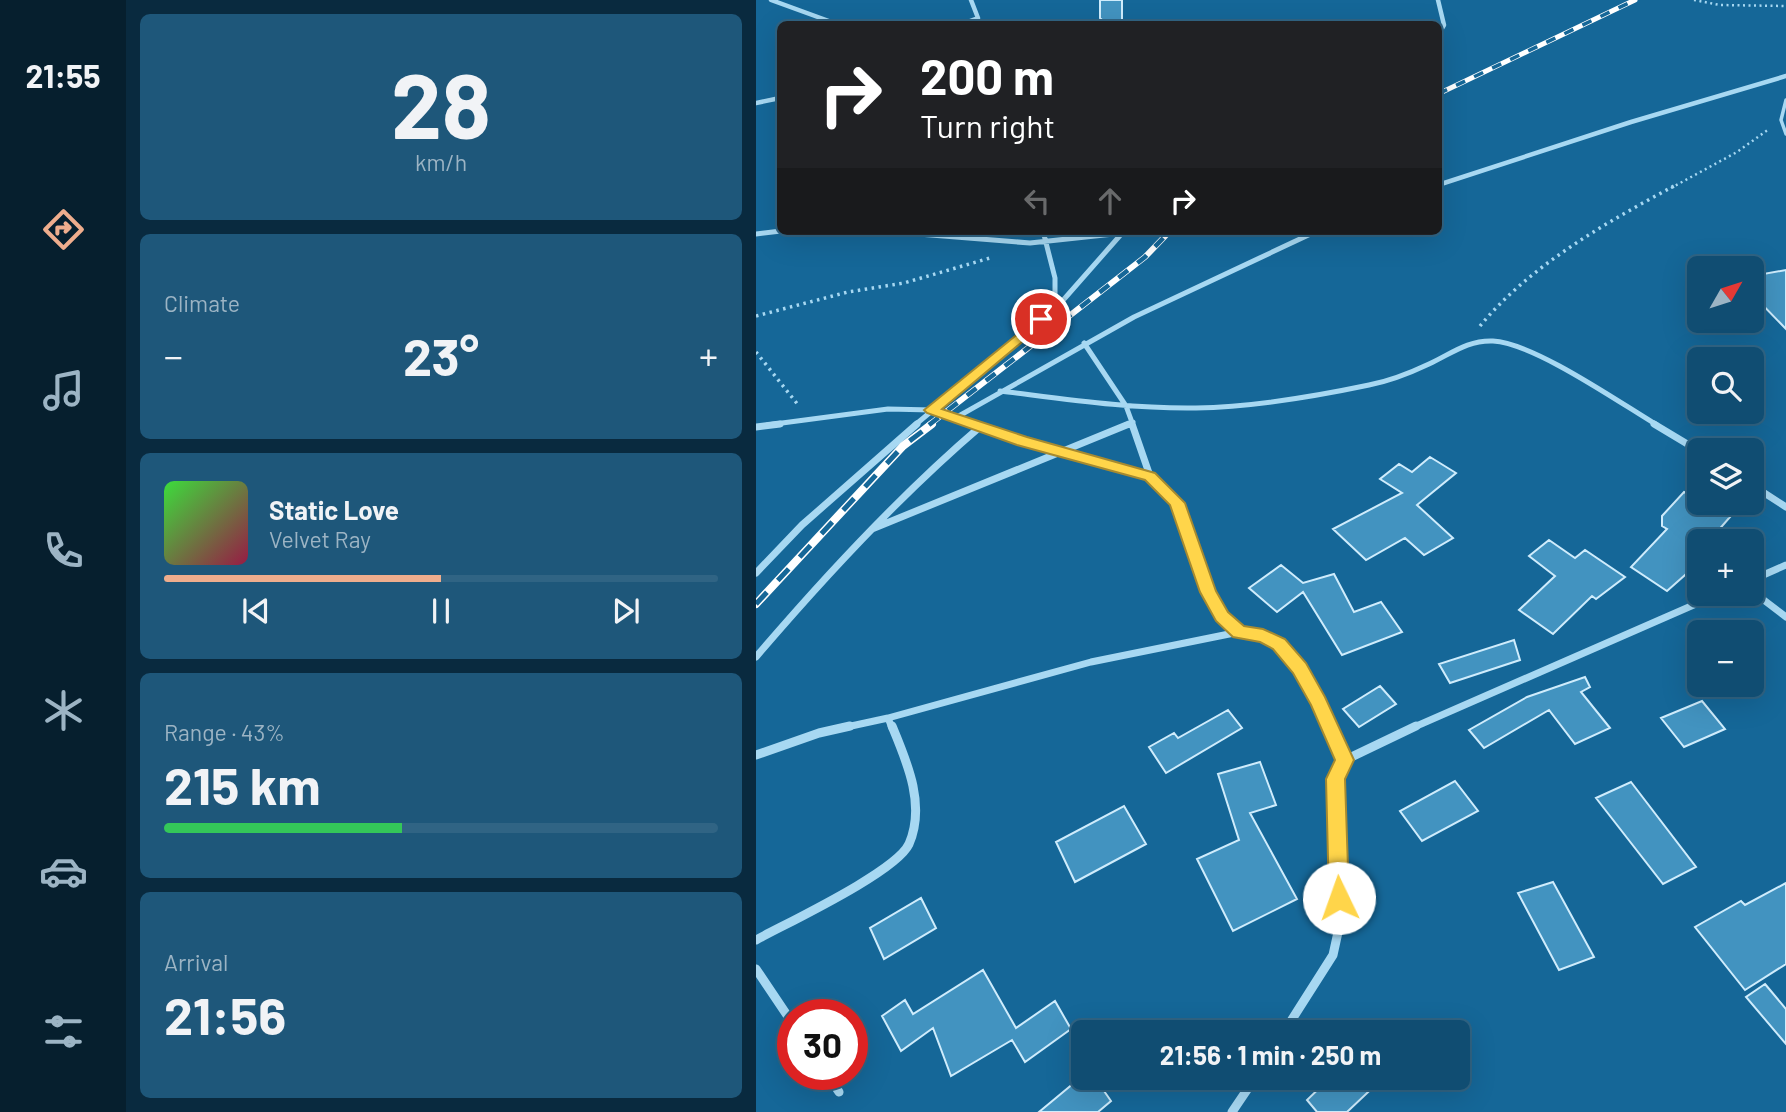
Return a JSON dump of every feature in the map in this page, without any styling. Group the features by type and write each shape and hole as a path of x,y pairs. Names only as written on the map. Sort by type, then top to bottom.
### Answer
{"street":[{"path":"771,0 829,21"},
{"path":"971,0 978,13 976,21"},
{"path":"1438,0 1444,25 1442,28"},
{"path":"1442,185 1631,122 1786,76"},
{"path":"756,103 777,98"},
{"path":"756,234 777,231"},
{"path":"925,235 1014,243 1101,235"},
{"path":"1044,235 1057,279 1058,306 1055,327"},
{"path":"756,573 802,525 932,410 1058,306 1121,235"},
{"path":"957,417 1084,343 1266,252 1307,235"},
{"path":"1000,391 1126,406 1196,408 1305,398 1386,382 1430,364 1471,342 1495,341 1518,348 1566,370 1687,444"},
{"path":"1084,343 1126,406 1150,476"},
{"path":"756,427 888,409 932,410 1064,454 1128,468 1150,476 1177,503 1208,592 1222,617 1239,632"},
{"path":"869,530 950,496 1064,454 1133,422"},
{"path":"756,657 869,530 937,462 981,426"},
{"path":"1764,493 1786,507"},
{"path":"1764,575 1786,565"},
{"path":"1764,601 1786,617"},
{"path":"1292,1020 1333,956 1340,923 1335,779 1345,760 1371,746 1692,606"},
{"path":"756,755 819,733 888,718 1091,662 1239,632 1263,636 1279,644 1300,668 1319,702 1345,760"},
{"path":"756,940 884,869 908,846 916,816 909,769 888,718"},
{"path":"756,970 777,1001"},
{"path":"1232,1112 1247,1090"}],"lane":[{"path":"1786,100 1781,120 1786,134"}],"path":[{"path":"1693,0 1720,5 1786,6"},
{"path":"1471,342 1497,305 1580,240 1749,144 1781,120"},
{"path":"756,316 848,292 904,283 996,255"},
{"path":"756,352 791,394 807,419"}],"building":[{"path":"1100,0 1122,0 1122,21 1103,21 1100,18"},
{"path":"1786,270 1786,329 1764,306 1764,274"},
{"path":"1430,457 1456,473 1417,505 1453,538 1424,555 1405,538 1366,560 1333,529 1402,493 1380,479 1399,464 1412,472"},
{"path":"1684,492 1687,494 1687,515 1730,517 1720,529 1687,529 1687,572 1667,591 1631,567 1667,529 1662,526 1662,516"},
{"path":"1549,540 1575,558 1585,550 1625,577 1596,599 1592,596 1553,634 1519,610 1555,576 1529,556"},
{"path":"1281,565 1303,583 1334,574 1354,612 1381,602 1402,632 1342,655 1303,592 1277,612 1249,588"},
{"path":"1514,640 1520,660 1450,683 1439,664"},
{"path":"1585,677 1590,687 1581,692 1610,728 1575,744 1549,710 1484,748 1469,730 1527,697"},
{"path":"1380,686 1396,704 1359,727 1343,709"},
{"path":"1702,701 1725,729 1684,747 1661,718"},
{"path":"1228,710 1242,728 1166,773 1149,747 1174,733 1178,738"},
{"path":"1260,762 1276,805 1250,813 1297,899 1233,931 1197,859 1239,840 1218,774"},
{"path":"1455,781 1478,811 1422,841 1400,811"},
{"path":"1631,782 1696,867 1663,884 1596,798"},
{"path":"1124,806 1146,844 1075,882 1056,842"},
{"path":"1553,882 1594,957 1559,970 1518,893"},
{"path":"1786,883 1786,964 1745,990 1695,927 1741,901 1745,905"},
{"path":"921,898 936,928 884,959 870,928"},
{"path":"983,970 1016,1028 1055,1001 1071,1029 1025,1062 1012,1040 951,1076 933,1028 901,1051 882,1016 905,1000 913,1014"},
{"path":"1765,984 1786,1009 1786,1044 1746,997"},
{"path":"1071,1085 1071,1090 1103,1090 1111,1101 1098,1112 1039,1112"},
{"path":"1317,1090 1370,1090 1347,1112 1317,1112 1307,1100"}],"railway":[{"path":"1442,92 1635,0"},
{"path":"929,425 1145,257 1166,235"},
{"path":"756,604 903,446 932,424"}],"route":[{"path":"1041,319 932,410 1064,454 1128,468 1150,476 1177,503 1208,592 1222,617 1239,632 1263,636 1279,644 1300,668 1319,702 1345,760 1335,779 1339,898"}]}
